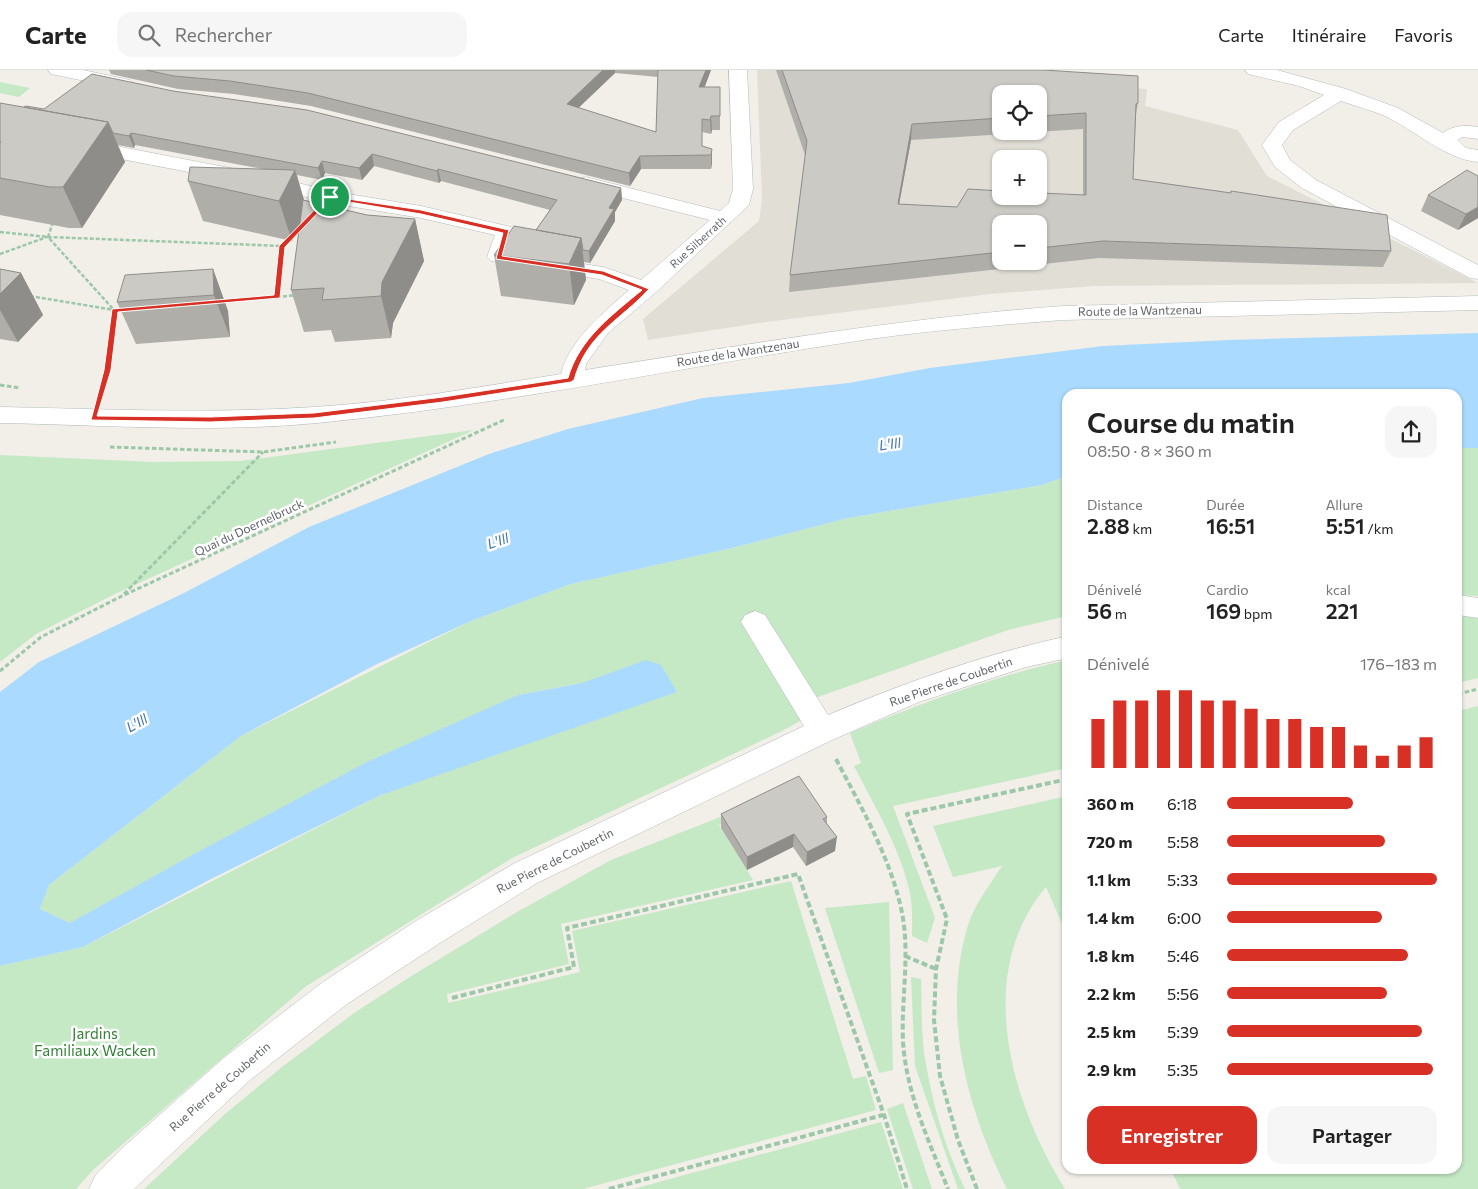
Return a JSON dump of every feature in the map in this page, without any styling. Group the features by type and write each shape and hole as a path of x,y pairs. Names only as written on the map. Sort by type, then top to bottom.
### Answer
{"street":[{"path":"57,70 140,88"},
{"name":"Rue Silberrath","path":"571,380 576,363 600,328 739,205 743,189 738,70"},
{"path":"1254,70 1305,82 1391,112 1465,154 1478,156"},
{"path":"1340,93 1286,126 1272,145 1282,163 1292,173 1309,184 1478,273"},
{"path":"1452,146 1448,139 1455,133 1468,132 1478,134"},
{"path":"64,142 266,181 330,197 421,212 507,232 498,258 603,273 646,289"},
{"path":"570,179 725,218"},
{"name":"Route de la Wantzenau","path":"0,415 210,419 314,415 443,400 872,332 1006,317 1063,313 1448,306 1478,303"},
{"path":"1462,606 1478,608"},
{"path":"755,622 822,731"},
{"name":"Rue Pierre de Coubertin","path":"108,1189 133,1163 237,1069 335,993 431,930 526,873 822,731 910,693 1026,656 1062,648"}],"path":[{"path":"48,237 54,219"},
{"path":"0,232 48,237 282,246 278,297"},
{"path":"0,254 48,237"},
{"path":"48,237 114,310 108,370 93,418"},
{"path":"29,295 114,310 124,309"},
{"path":"220,302 301,295"},
{"name":"Quai du Doernelbruck","path":"0,671 41,637 122,596 500,423 512,414 503,416"},
{"path":"106,447 263,452 342,441"},
{"path":"122,596 263,452"},
{"path":"1462,693 1478,689"},
{"path":"822,731 882,848 902,909 905,956 903,1041 910,1085 948,1189"},
{"path":"977,1189 958,1140 940,1076 934,1020 936,969 947,920 907,814 1062,780"},
{"path":"452,998 574,967 567,928 798,874 884,1114 907,1189"},
{"path":"905,956 936,969"},
{"path":"609,1189 884,1114"}],"shaded area":[{"path":"757,70 871,70 1147,89 1145,106 1238,130 1267,176 1478,283 1094,286 990,294 766,322 648,340 643,319 759,221 762,199"}],"green space":[{"path":"0,82 30,88 19,97 0,93"},
{"path":"474,430 115,594 36,634 0,662 0,455 153,462 240,461"},
{"path":"1462,448 1478,448 1478,596 1462,595"},
{"name":"Jardins Familiaux Wacken","path":"1062,478 1062,617 1008,630 815,698 811,715 780,732 512,858 305,987 94,1169 76,1189 0,1189 0,966 83,947 381,795 582,683 518,695 70,923 40,909 49,885 241,736 471,621 571,584 732,548 848,518 1042,485"},
{"path":"1462,614 1478,616 1478,678 1462,682"},
{"path":"1062,661 1062,769 893,806 935,918 927,943 912,936 911,901 905,873 885,826 854,766 861,763 850,733 903,711 957,692"},
{"path":"1478,706 1478,1189 1180,1189 1173,1174 1462,1174 1462,710"},
{"path":"794,788 719,825 753,880 561,924 569,964 447,994 448,1003 580,972 572,931 791,881 853,1079 866,1076 876,1110 583,1189 144,1189 225,1114 282,1067 354,1013 413,975 517,912 611,860"},
{"path":"1062,797 1062,924 1046,887 1024,921 1011,958 1006,998 1008,1038 1016,1078 1029,1118 1046,1155 1065,1189 1007,1189 980,1127 962,1060 958,1027 957,993 960,959 968,925 979,902 1002,866 953,877 933,826"},
{"path":"889,902 893,1070 879,1073 825,908"},
{"path":"911,977 921,979 923,1043 930,1087 939,1122 957,1173 965,1189 958,1189 915,1066"},
{"path":"903,1103 932,1189 913,1189 887,1109"},
{"path":"881,1122 903,1189 633,1189"}],"water":[{"name":"L'Ill","path":"1478,333 1478,448 1462,448 1462,389 1062,389 1062,478 1042,485 848,518 732,548 571,584 471,621 375,665 241,736 49,885 40,909 70,923 192,855 367,762 518,695 582,683 646,660 661,665 677,692 381,795 211,879 83,947 0,966 0,692 39,662 184,593 309,527 489,454 568,429 703,398 849,383 930,368 1103,346 1229,340"}],"building":[{"path":"146,70 603,70 567,104 656,132 658,70 706,70 699,87 720,87 720,116 711,116 710,120 702,119 702,146 712,149 711,155 640,156 629,173 308,93 230,81 174,76"},
{"path":"782,70 1043,70 1138,76 1133,179 1231,193 1231,191 1387,215 1391,251 1103,241 1047,247 1047,215 992,215 992,253 790,275 807,141"},
{"path":"92,74 173,91 307,110 621,188 609,208 614,209 589,251 583,250 581,238 536,230 557,200 438,169 437,171 372,154 359,168 322,161 318,168 131,133 129,136 113,133 108,122 24,107 44,109"},
{"path":"0,103 108,122 63,187 50,187 0,178"},
{"path":"190,167 295,170 279,201 188,181"},
{"path":"1467,170 1478,176 1478,207 1466,214 1428,195"},
{"path":"303,200 367,215 415,219 382,282 381,296 322,300 324,288 291,290"},
{"path":"514,226 581,238 569,264 494,255"},
{"path":"0,269 21,273 0,294"},
{"path":"213,269 214,295 117,302 125,275"},
{"path":"799,776 827,817 823,819 837,837 807,852 794,834 747,857 721,814"}],"route":[{"path":"330,197 421,212 507,232 498,258 603,273 646,289 600,328 576,363 571,380 443,400 314,415 210,419 93,418 108,370 114,310 278,297 282,246 330,197"}]}
